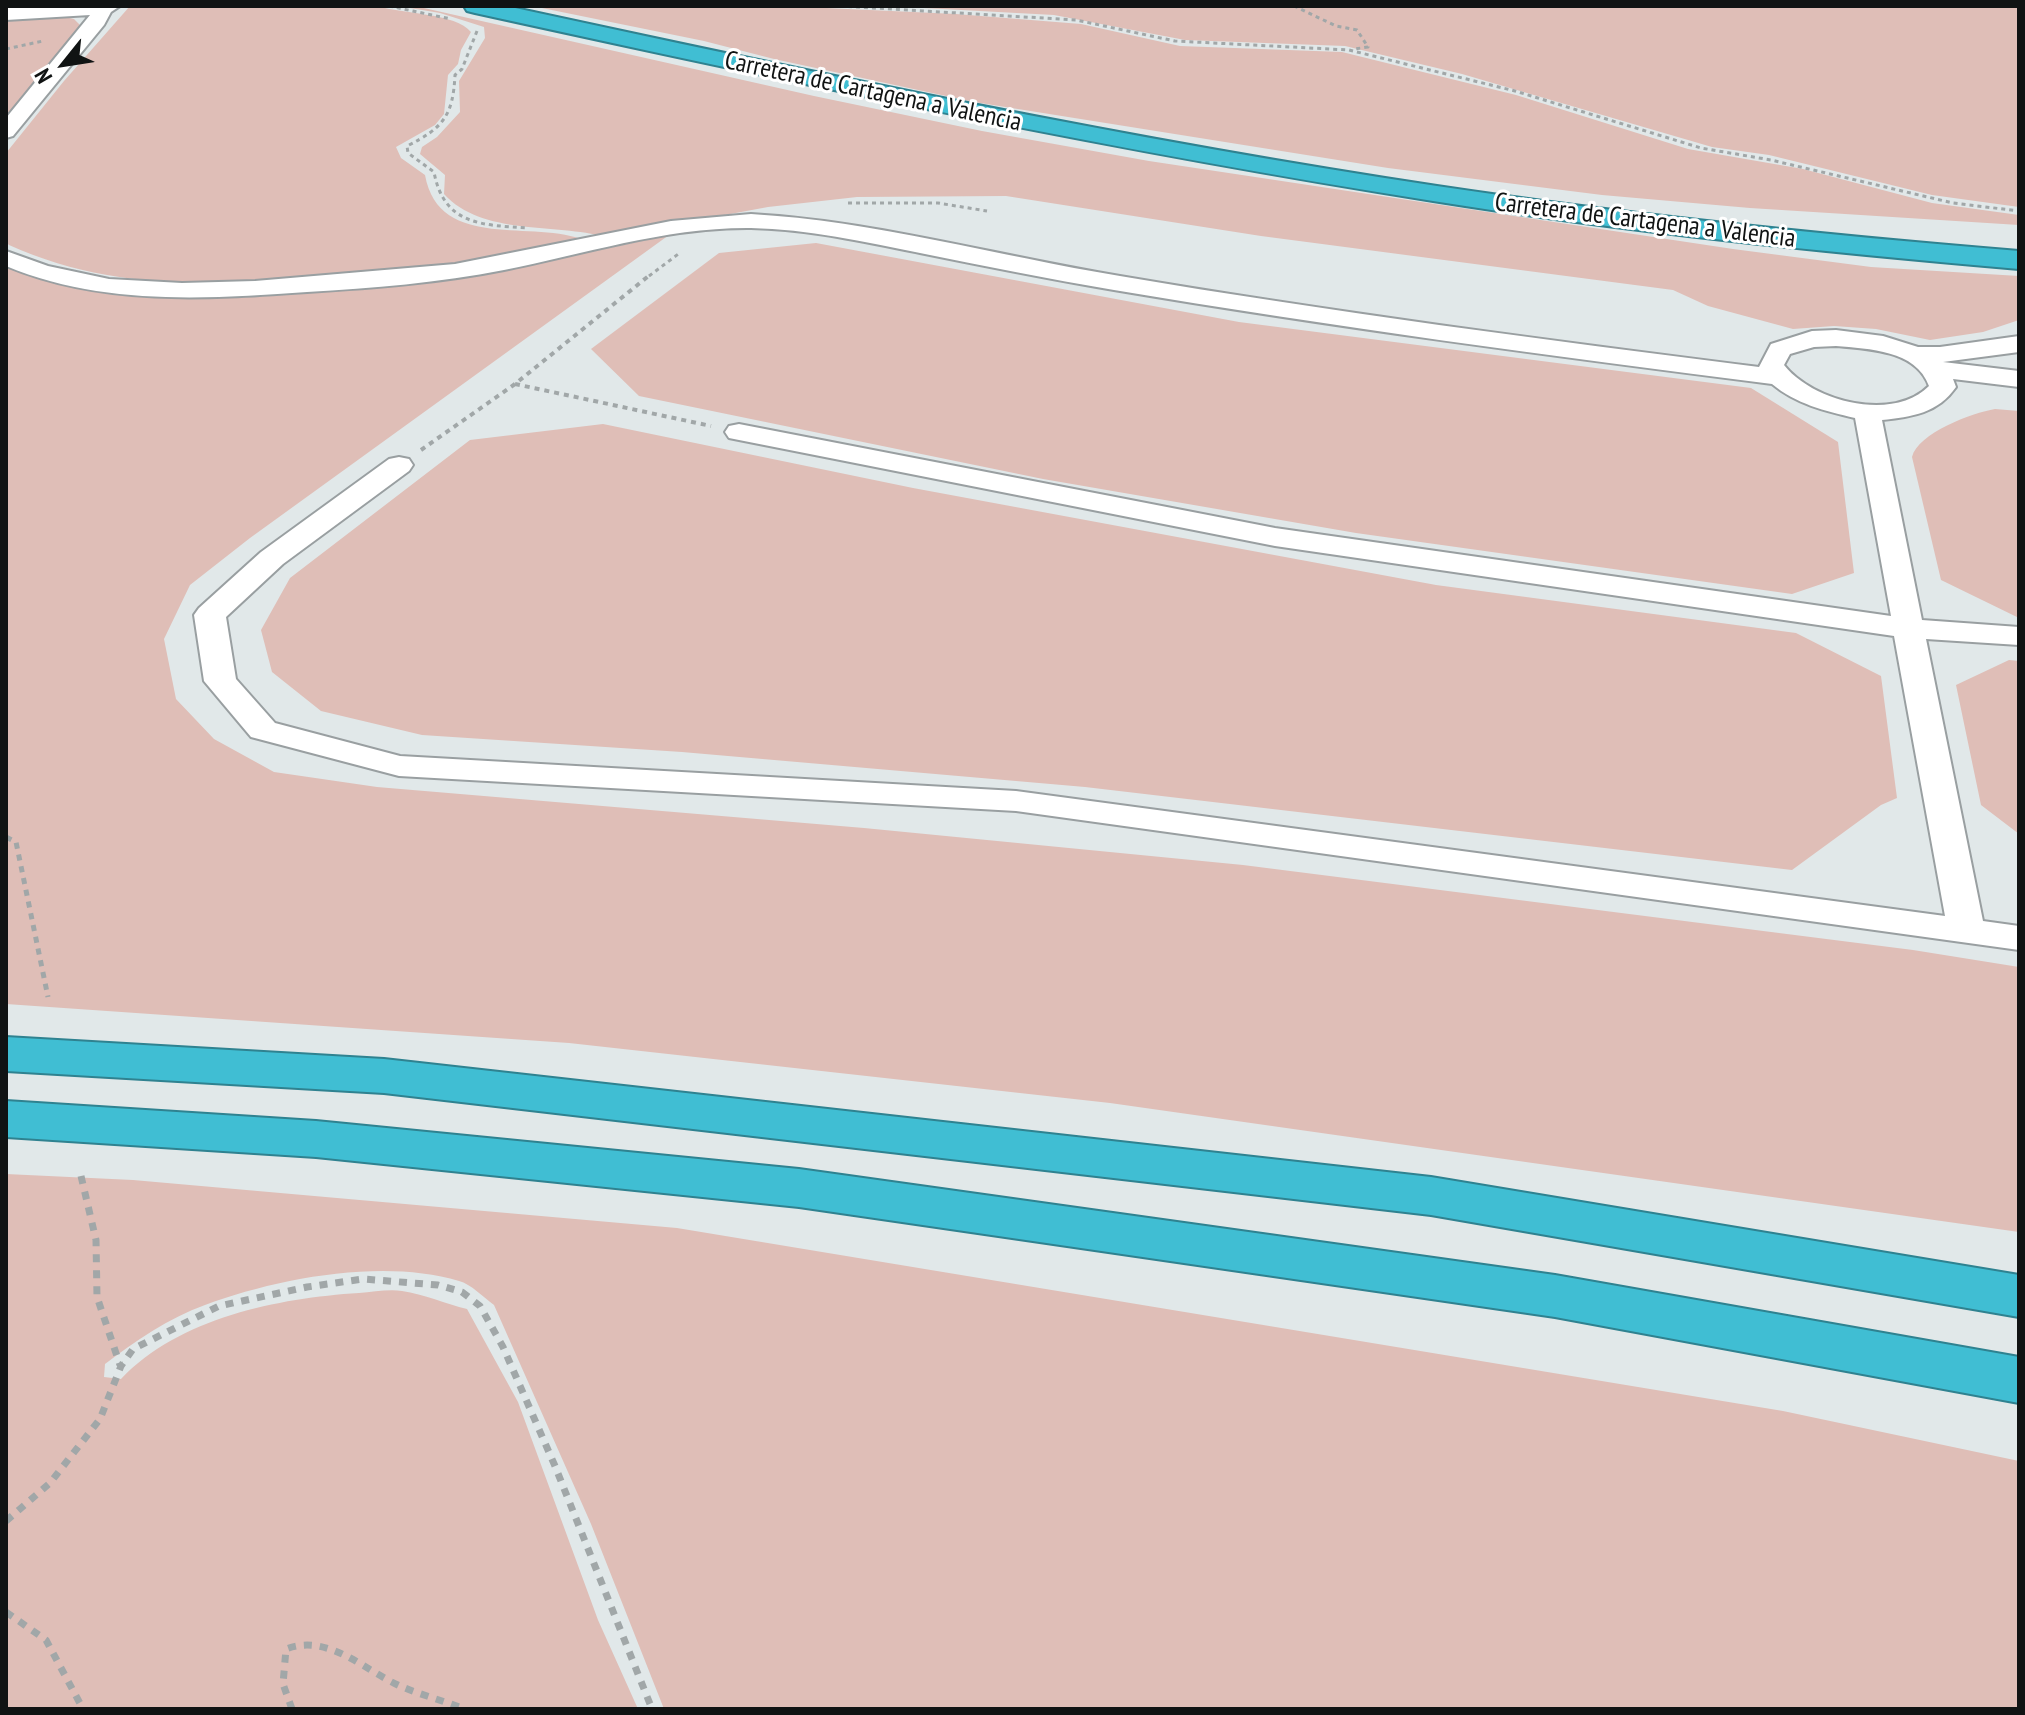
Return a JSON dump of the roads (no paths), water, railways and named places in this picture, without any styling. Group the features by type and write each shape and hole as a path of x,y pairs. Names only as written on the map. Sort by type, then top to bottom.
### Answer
{"highway":[{"name":"Carretera de Cartagena a Valencia","path":"468,17 980,115 1273,166 1626,222 1890,251 2019,260"},
{"name":"Carretera de Cartagena a Valencia","path":"1273,166 1633,210 2019,241"},
{"path":"6,1054 384,1076 1431,1196 2019,1296"},
{"path":"6,1119 316,1139 799,1188 1555,1296 2019,1380"}],"lane":[{"path":"6,14 73,13 107,7"},
{"path":"6,132 107,7"},
{"path":"6,258 26,268 88,282 161,291 252,288 362,282 475,268 693,225 771,220 1250,306 1433,333 1775,366"},
{"path":"1071,262 1474,324 1775,366 1790,388 1812,399 1867,411 1911,408 1928,403 1936,382"},
{"path":"1775,366 1792,344 1836,338 1875,343 1911,354 1940,355 2019,344"},
{"path":"1911,354 1936,382 1992,392 2019,393"},
{"path":"1936,382 1975,377 2019,379"},
{"path":"1867,411 1906,628 1966,929"},
{"path":"739,432 1275,537 1906,628 2019,636"},
{"path":"399,465 272,558 210,615 220,681 263,730 399,766 1016,801 2019,938"}]}
